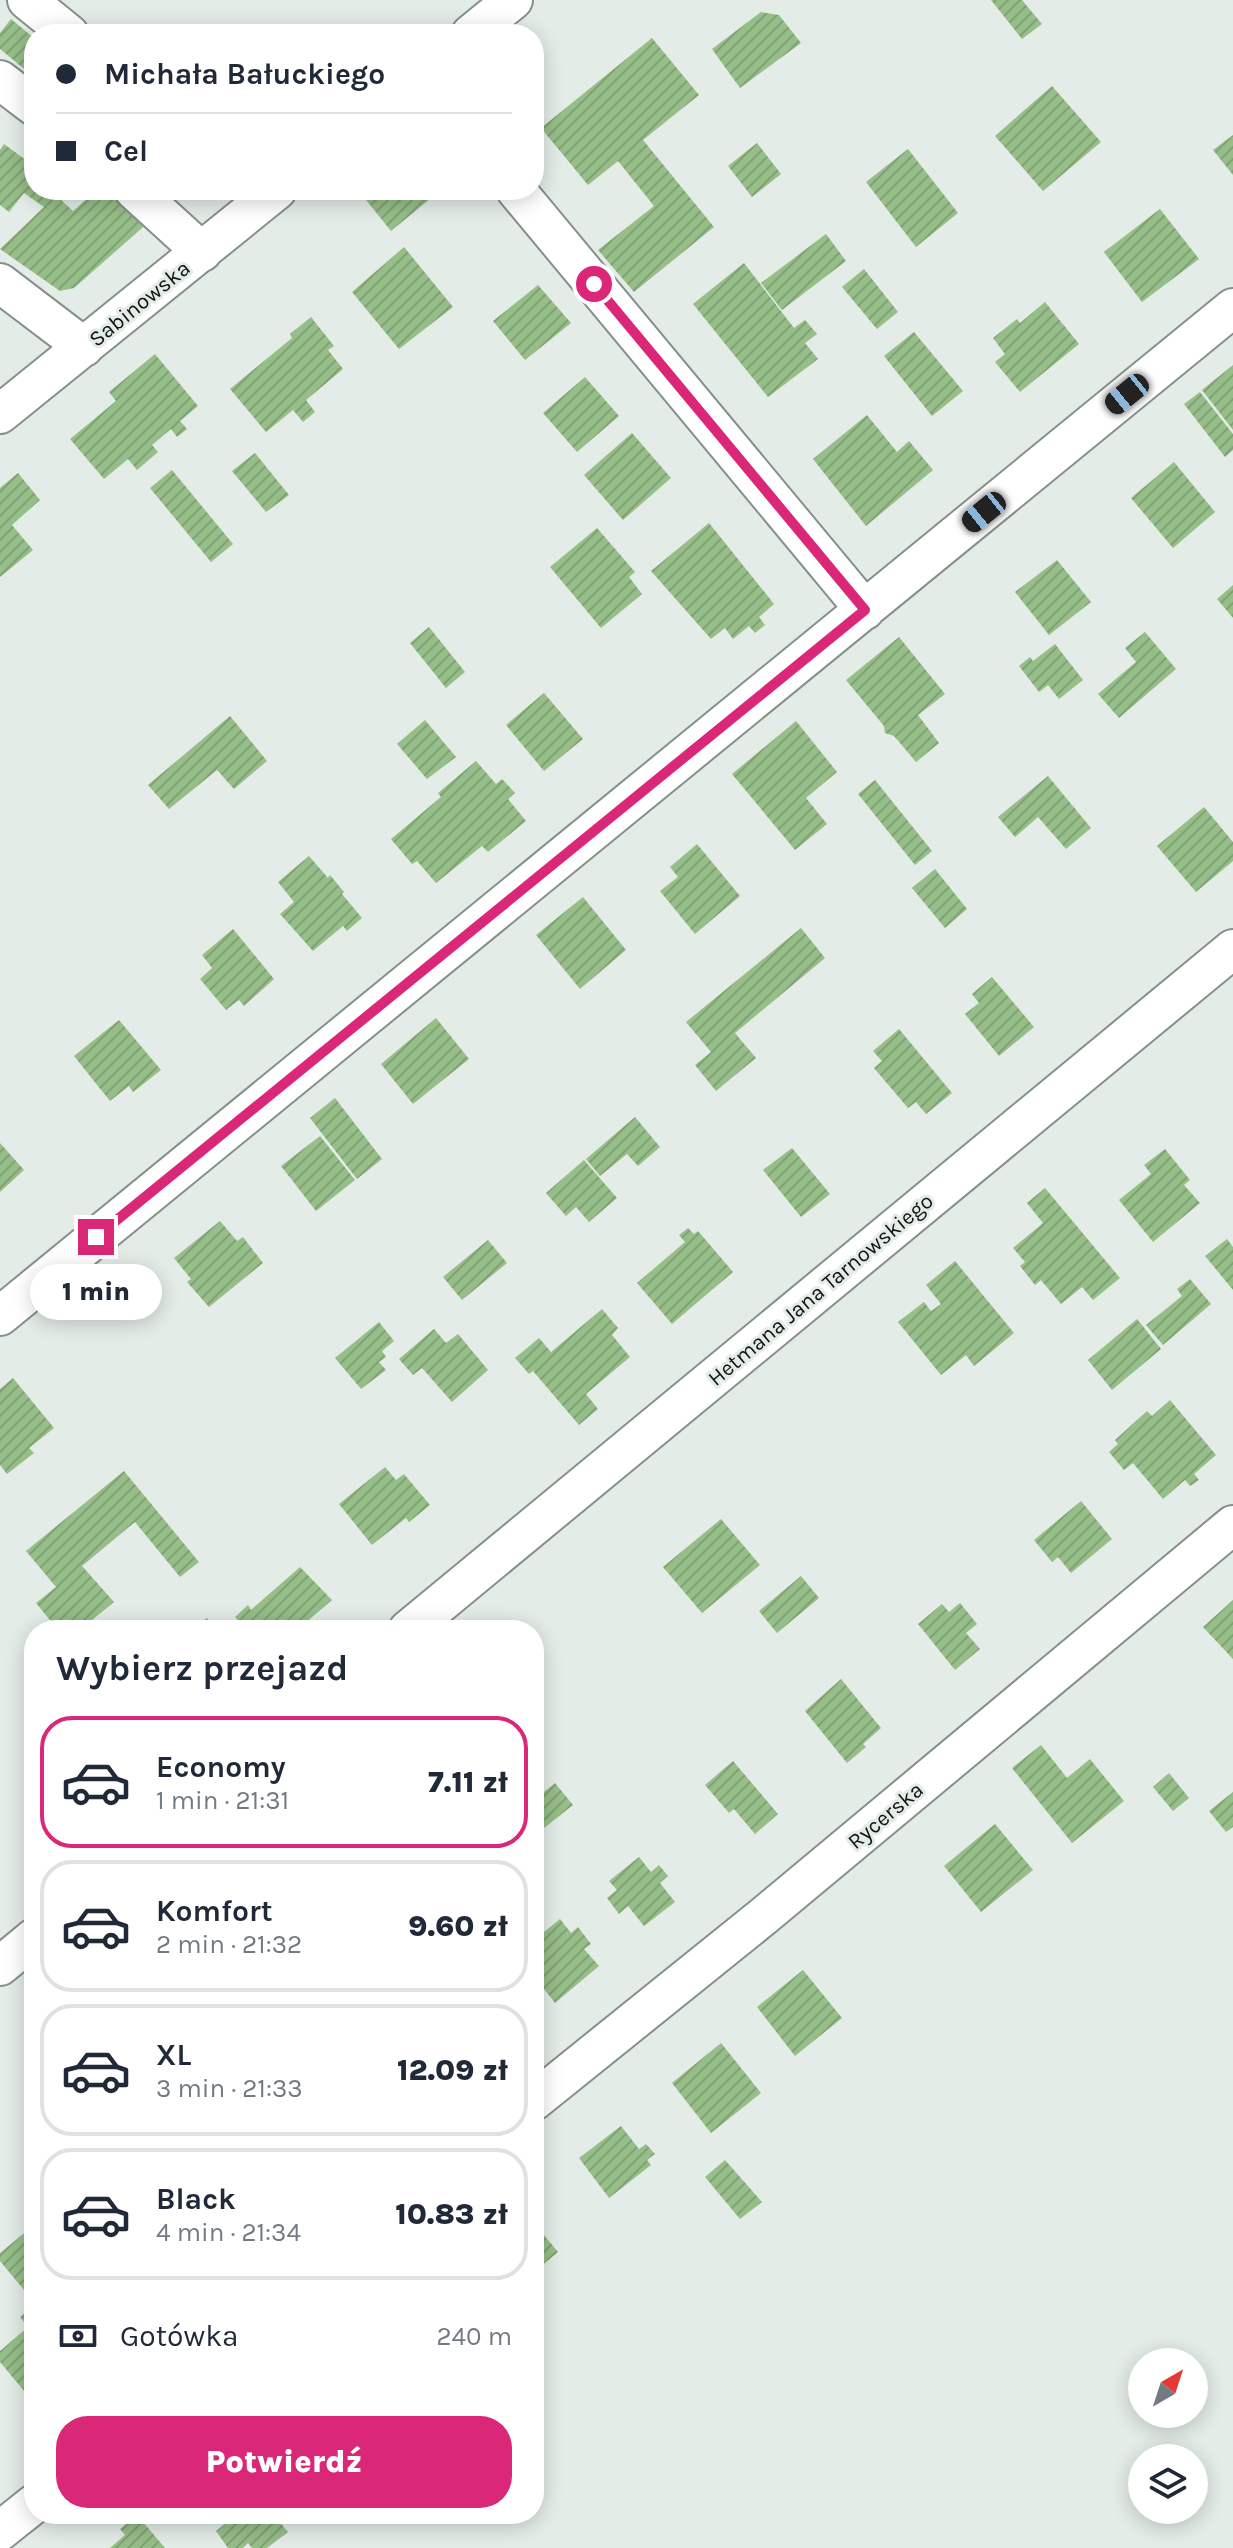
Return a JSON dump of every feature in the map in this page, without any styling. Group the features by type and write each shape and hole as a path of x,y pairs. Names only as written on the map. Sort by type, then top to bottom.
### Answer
{"street":[{"path":"27,0 57,24"},
{"path":"0,80 24,98"},
{"path":"145,200 202,252"},
{"name":"Sabinowska","path":"0,414 202,252 261,200"},
{"path":"524,200 865,610"},
{"path":"0,283 84,347"},
{"path":"0,1316 1233,308"},
{"name":"Hetmana Jana Tarnowskiego","path":"420,1620 1233,949"},
{"name":"Rycerska","path":"544,2093 765,1915 1233,1525"},
{"path":"0,1966 24,1946"},
{"path":"0,2531 24,2512"}],"building":[{"path":"991,0 1022,0 1042,24 1022,39"},
{"path":"761,12 779,15 801,43 740,88 712,49"},
{"path":"11,19 24,30 24,69 0,49 0,33"},
{"path":"652,38 699,95 643,140 714,227 634,292 598,250 654,206 618,161 588,185 544,132 544,126"},
{"path":"1052,86 1101,142 1043,191 995,136"},
{"path":"1233,135 1233,175 1213,150"},
{"path":"757,143 781,174 752,197 728,166"},
{"path":"4,144 24,159 24,193 9,212 0,205 0,150"},
{"path":"908,149 958,213 916,247 866,182"},
{"path":"34,200 62,200 73,211 86,200 127,200 150,221 74,288 60,291 0,249 44,207"},
{"path":"366,200 429,200 391,231"},
{"path":"1160,209 1199,259 1142,302 1104,252"},
{"path":"826,234 846,261 782,310 761,283"},
{"path":"404,247 453,307 399,349 352,292"},
{"path":"744,263 794,328 805,320 817,334 805,343 818,359 768,397 693,304"},
{"path":"864,269 898,312 877,329 842,287"},
{"path":"538,285 571,323 525,360 493,321"},
{"path":"1045,302 1079,344 1020,392 995,362 1005,354 993,338 1017,319 1020,323"},
{"path":"311,317 334,346 328,350 343,369 306,400 315,412 303,422 293,410 266,432 230,389 292,338 290,334"},
{"path":"914,332 963,391 932,416 884,356"},
{"path":"155,354 198,406 180,421 187,429 177,437 171,429 152,445 158,452 137,470 128,459 104,479 70,439 116,401 109,392"},
{"path":"1233,365 1233,430 1202,390"},
{"path":"585,377 619,416 577,452 543,413"},
{"path":"1200,392 1233,434 1233,450 1225,457 1184,404"},
{"path":"867,415 897,452 909,441 933,470 866,526 813,459"},
{"path":"632,433 671,478 623,520 584,475"},
{"path":"255,453 289,495 266,512 232,471"},
{"path":"1174,462 1215,512 1173,548 1131,498"},
{"path":"172,470 233,544 211,562 150,488"},
{"path":"18,473 40,500 12,525 33,550 0,577 0,488"},
{"path":"709,523 774,604 759,617 765,625 755,633 749,626 733,639 725,628 711,639 651,571"},
{"path":"597,528 635,572 629,577 642,594 601,628 550,567"},
{"path":"1057,560 1091,602 1049,635 1015,592"},
{"path":"1233,585 1233,618 1217,599"},
{"path":"429,627 465,672 446,688 410,643"},
{"path":"1145,632 1176,669 1119,718 1098,694 1136,662 1125,648"},
{"path":"899,637 945,694 918,715 939,743 916,762 894,736 885,733 884,726 846,680"},
{"path":"1055,644 1083,680 1059,699 1048,685 1039,692 1019,666 1030,657 1033,661"},
{"path":"544,693 583,739 544,771 506,725"},
{"path":"230,716 267,761 234,789 217,770 169,809 148,785"},
{"path":"425,720 456,757 427,779 397,744"},
{"path":"796,721 837,772 806,798 827,824 795,850 732,774"},
{"path":"476,761 496,784 502,779 515,793 508,799 526,821 488,852 482,846 436,883 417,861 412,864 391,839 441,797 438,793"},
{"path":"1048,776 1091,828 1066,849 1038,817 1015,837 998,817"},
{"path":"875,780 932,851 915,865 858,794"},
{"path":"1204,807 1233,842 1233,861 1196,892 1157,846"},
{"path":"697,844 740,896 695,934 660,891 678,877 670,867"},
{"path":"309,856 328,878 330,875 362,918 347,931 343,926 313,951 280,914 294,902 278,882"},
{"path":"935,869 967,909 945,928 912,888"},
{"path":"583,897 626,950 580,989 536,935"},
{"path":"801,928 825,958 735,1033 756,1058 716,1091 695,1065 711,1052 686,1022"},
{"path":"233,929 274,979 244,1006 239,1000 226,1010 200,979 212,968 202,955"},
{"path":"992,977 1034,1027 999,1056 965,1014 979,1003 972,994"},
{"path":"436,1018 469,1059 413,1104 381,1064"},
{"path":"119,1020 161,1070 133,1092 129,1086 110,1101 74,1056"},
{"path":"899,1029 952,1093 926,1114 916,1102 908,1108 874,1068 882,1061 873,1051"},
{"path":"335,1098 382,1159 357,1179 310,1118"},
{"path":"635,1117 660,1147 638,1166 627,1154 600,1176 586,1159"},
{"path":"320,1136 355,1180 316,1211 281,1166"},
{"path":"0,1143 24,1170 0,1192"},
{"path":"792,1148 830,1194 801,1217 763,1170"},
{"path":"1165,1149 1190,1180 1184,1185 1200,1203 1153,1242 1119,1200 1151,1174 1144,1165"},
{"path":"584,1160 617,1198 589,1222 576,1207 566,1216 546,1193"},
{"path":"1045,1188 1120,1278 1093,1300 1082,1287 1061,1304 1041,1280 1035,1285 1020,1266 1025,1262 1013,1248 1043,1223 1027,1203"},
{"path":"220,1221 237,1241 243,1237 263,1263 209,1307 187,1282 191,1279 174,1258"},
{"path":"688,1228 694,1234 698,1231 733,1272 672,1324 637,1283 685,1242 679,1235"},
{"path":"1227,1239 1233,1247 1233,1290 1205,1256"},
{"path":"488,1240 507,1263 462,1300 443,1277"},
{"path":"955,1261 1014,1333 974,1366 966,1355 941,1375 898,1322 924,1302 931,1311 941,1304 926,1285"},
{"path":"1190,1279 1211,1304 1163,1345 1146,1325 1182,1296 1177,1289"},
{"path":"602,1309 618,1328 612,1335 630,1357 586,1394 598,1409 579,1425 533,1371 529,1374 515,1358 539,1338 551,1352"},
{"path":"1137,1319 1161,1349 1112,1390 1088,1360"},
{"path":"379,1322 394,1341 382,1351 386,1357 379,1362 386,1370 361,1389 335,1358"},
{"path":"434,1329 446,1343 458,1334 488,1370 452,1402 422,1368 413,1375 399,1359"},
{"path":"13,1378 54,1428 29,1448 34,1453 7,1474 0,1465 0,1389"},
{"path":"1170,1400 1216,1455 1194,1474 1199,1480 1190,1486 1185,1480 1163,1499 1133,1463 1124,1470 1109,1452 1118,1444 1115,1440 1147,1411 1152,1416"},
{"path":"385,1467 396,1480 404,1474 430,1505 409,1522 406,1518 372,1545 339,1504"},
{"path":"124,1471 199,1562 180,1577 135,1522 82,1566 114,1602 92,1620 50,1620 36,1603 56,1587 26,1551"},
{"path":"1081,1501 1112,1539 1071,1573 1058,1557 1052,1562 1034,1540"},
{"path":"721,1519 760,1565 702,1613 663,1567"},
{"path":"300,1567 332,1600 309,1620 238,1620 235,1617 248,1605 251,1610"},
{"path":"801,1576 819,1598 777,1633 759,1611"},
{"path":"1233,1600 1233,1659 1203,1627"},
{"path":"960,1603 977,1624 966,1633 980,1649 955,1670 918,1624 942,1604 949,1612"},
{"path":"841,1679 881,1728 863,1744 866,1747 847,1763 805,1711"},
{"path":"1041,1745 1067,1778 1090,1759 1124,1801 1072,1843 1012,1768"},
{"path":"733,1761 778,1814 755,1834 734,1809 729,1813 705,1785"},
{"path":"1169,1773 1189,1798 1173,1811 1153,1787"},
{"path":"555,1783 573,1805 544,1828 544,1792"},
{"path":"1233,1792 1233,1827 1226,1832 1209,1811"},
{"path":"995,1824 1033,1870 981,1912 944,1866"},
{"path":"639,1857 651,1872 659,1865 668,1876 660,1883 675,1902 644,1926 628,1906 619,1914 607,1898 617,1890 609,1881"},
{"path":"560,1919 571,1933 578,1927 591,1944 584,1949 599,1966 555,2003 544,1989 544,1932"},
{"path":"803,1970 842,2018 795,2056 757,2007"},
{"path":"721,2043 761,2093 711,2133 672,2083"},
{"path":"621,2126 639,2149 646,2144 655,2154 647,2160 651,2165 609,2198 579,2158"},
{"path":"725,2160 762,2202 740,2219 705,2177"},
{"path":"24,2233 24,2290 0,2261 0,2253"},
{"path":"544,2235 558,2252 544,2264"},
{"path":"24,2330 24,2391 0,2362 0,2351"},
{"path":"126,2524 145,2524 165,2548 110,2548 125,2535 120,2529"},
{"path":"225,2524 281,2524 288,2532 267,2548 252,2548 248,2543 243,2548 228,2548 216,2531"}],"route":[{"path":"96,1237 865,610 594,284"}]}
